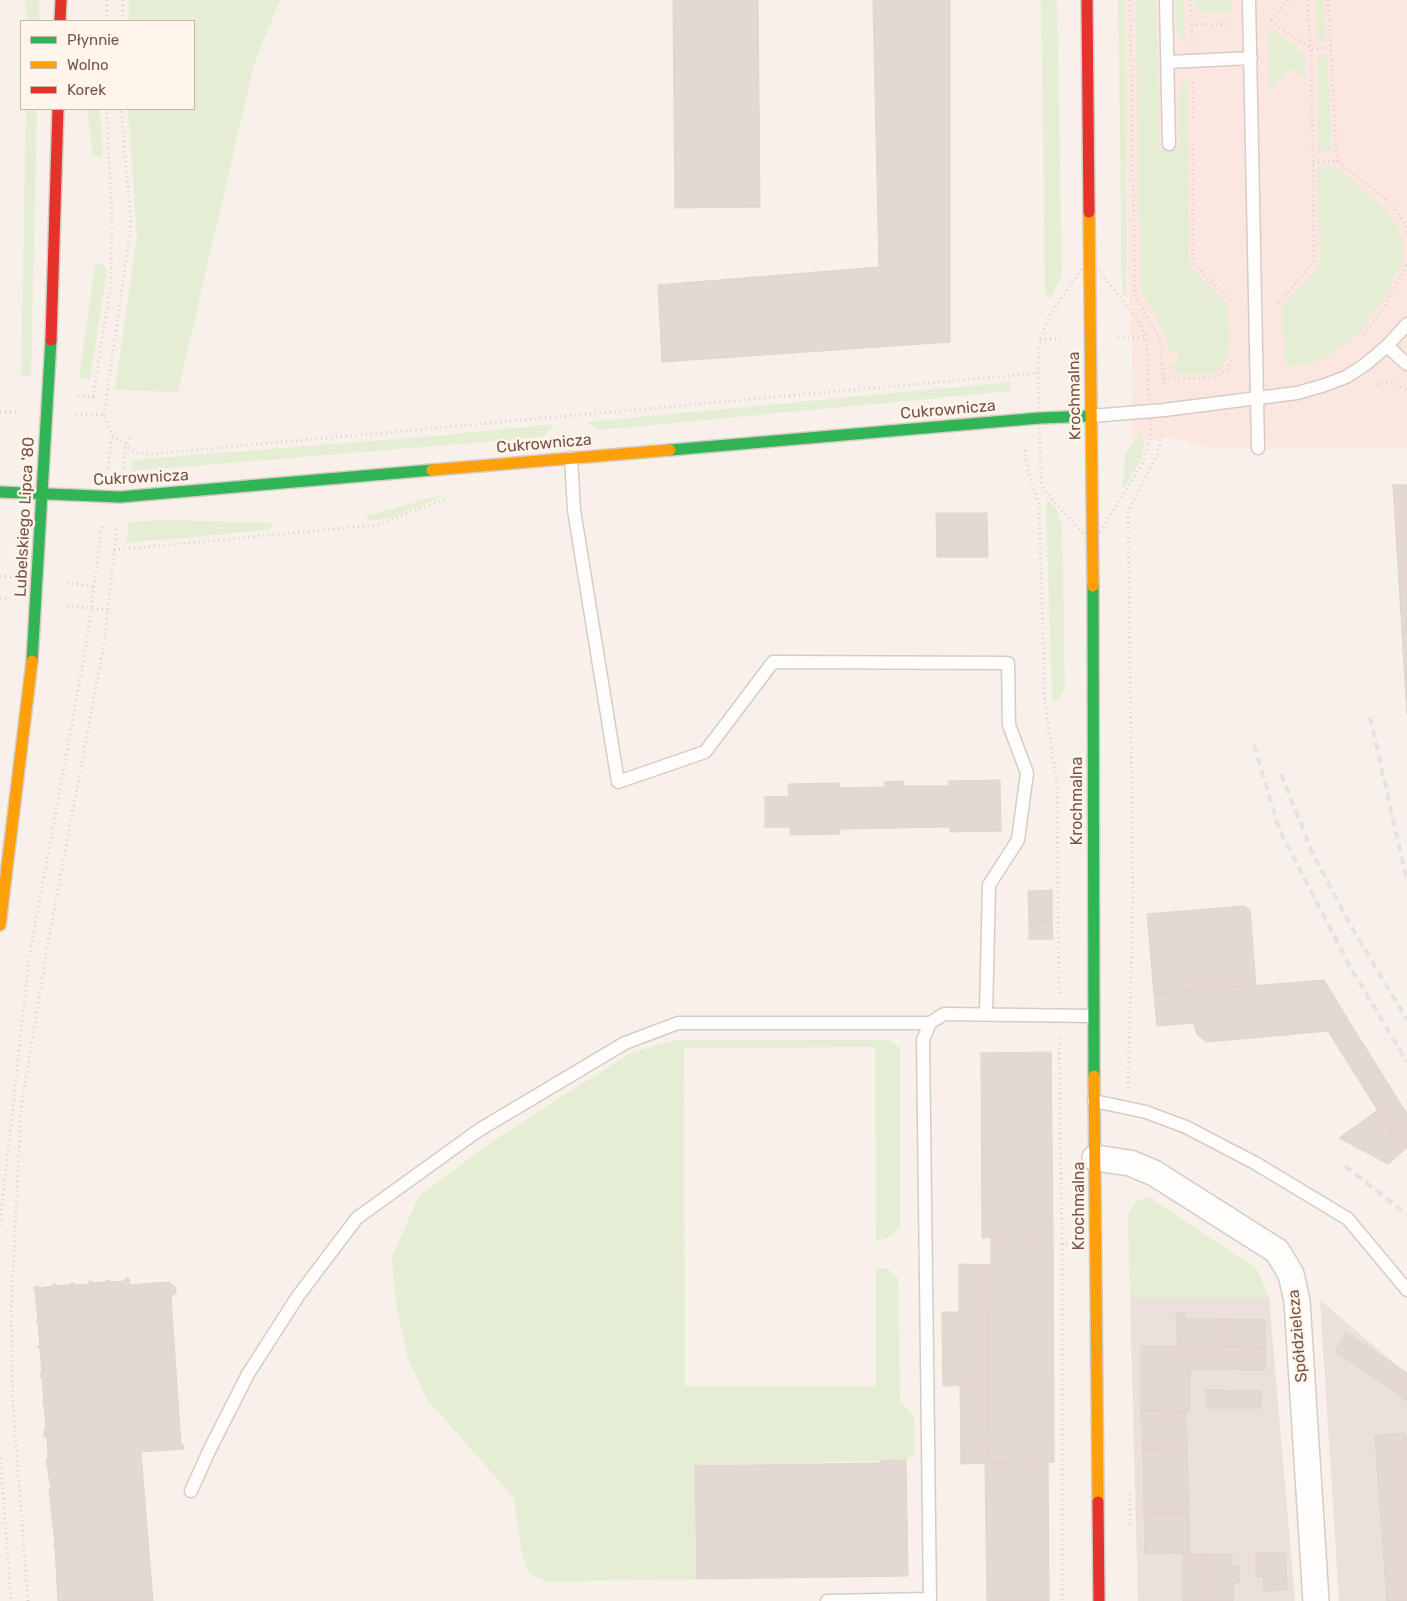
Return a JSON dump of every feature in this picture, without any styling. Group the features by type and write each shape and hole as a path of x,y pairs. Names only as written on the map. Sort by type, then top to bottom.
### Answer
{"street":[{"path":"60,20 61,0"},
{"name":"Krochmalna","path":"1087,0 1091,416 1093,1016 1099,1601"},
{"name":"Lubelskiego Lipca '80","path":"0,925 35,637 48,414 58,110"},
{"name":"Cukrownicza","path":"0,492 105,498 120,497 1040,418 1091,416"},
{"name":"Spółdzielcza","path":"1095,1158 1130,1163 1154,1174 1277,1251 1291,1274 1297,1301 1316,1601"}],"lane":[{"path":"1166,0 1169,144"},
{"path":"1249,0 1258,448"},
{"path":"1168,62 1251,58"},
{"path":"1091,416 1164,410 1297,393 1346,377 1387,346 1407,324"},
{"path":"1387,346 1407,364"},
{"path":"571,458 572,496 618,782 705,752 773,662 1008,663 1009,725 1027,773 1018,840 989,885 986,1014"},
{"path":"191,1491 248,1374 298,1296 357,1218 479,1130 624,1043 678,1023 930,1023 944,1014 1093,1016"},
{"path":"827,1601 930,1599 923,1040 930,1023"},
{"path":"1094,1101 1146,1112 1186,1127 1256,1163 1348,1219 1407,1290"}],"path":[{"path":"107,0 107,20"},
{"path":"122,0 122,20"},
{"path":"1129,1109 1133,886 1128,511 1157,456 1164,425 1164,376 1160,340 1135,295 1130,0"},
{"path":"1190,0 1192,25"},
{"path":"1270,21 1290,0"},
{"path":"1307,0 1311,49 1332,47"},
{"path":"1328,0 1337,162"},
{"path":"76,396 93,397 111,282 112,212 106,110"},
{"path":"121,110 131,224 104,415 112,434 136,453 150,454 1038,373"},
{"path":"1276,306 1314,260 1313,162 1337,162 1391,204 1404,222 1407,233"},
{"path":"1363,336 1384,307 1407,264"},
{"path":"0,412 104,415"},
{"path":"0,1225 29,958 87,641 112,434"},
{"path":"28,1601 13,1405 11,1313 22,1108 47,948 104,644 126,446 130,437"},
{"path":"1026,450 1028,473 1039,504 1045,704 1057,784 1062,1244 1062,1601"},
{"path":"114,550 376,525 450,498"},
{"path":"1062,1244 1095,1241"},
{"path":"0,1453 11,1601"},
{"path":"1130,1493 1130,1532"}],"shaded area":[{"path":"1125,0 1407,0 1407,449 1218,449 1178,439 1131,438 1133,381 1127,252"},
{"path":"1130,1298 1269,1298 1295,1601 1138,1601"},
{"path":"1320,1300 1407,1374 1407,1601 1339,1601"}],"green space":[{"path":"25,0 39,0 39,20 27,20"},
{"path":"129,0 280,0 254,64 178,392 115,390 137,236 128,110 195,110 195,20 129,20"},
{"path":"1041,0 1057,0 1062,275 1050,299 1045,294"},
{"path":"1118,0 1125,0 1127,297 1122,293"},
{"path":"1136,0 1156,0 1160,151 1179,150 1178,96 1181,84 1188,79 1189,265 1227,305 1230,344 1223,367 1211,374 1181,374 1173,371 1169,364 1178,363 1178,351 1168,351 1168,339 1140,289"},
{"path":"1175,0 1183,0 1185,43 1177,32"},
{"path":"1194,0 1231,0 1231,12 1203,13 1197,10"},
{"path":"1315,0 1323,0 1326,41 1318,42"},
{"path":"1267,29 1273,29 1305,56 1305,79 1292,68 1270,91"},
{"path":"1327,55 1332,151 1318,152 1317,56"},
{"path":"26,110 37,110 31,376 21,376"},
{"path":"87,110 100,110 102,156 93,157"},
{"path":"1317,167 1336,167 1385,209 1397,225 1404,244 1402,260 1385,298 1359,334 1327,357 1310,364 1288,366 1284,360 1282,307 1320,264"},
{"path":"103,264 107,270 90,379 79,378 95,265"},
{"path":"1010,382 1011,391 600,430 587,422"},
{"path":"555,424 544,437 132,471 132,460 434,436"},
{"path":"1142,431 1144,444 1141,460 1123,490 1125,454"},
{"path":"440,495 444,496 390,518 370,521 364,517"},
{"path":"1046,499 1056,508 1062,526 1065,688 1059,699 1052,702"},
{"path":"166,520 273,523 269,530 126,543 129,522"},
{"path":"677,1040 889,1040 900,1048 900,1227 889,1237 876,1241 875,1047 684,1048 685,1386 876,1386 876,1269 888,1269 898,1278 900,1401 914,1417 915,1453 906,1460 695,1466 697,1579 547,1582 529,1573 521,1549 514,1498 426,1398 407,1356 396,1305 392,1257 419,1196 490,1143 630,1053"},
{"path":"1148,1197 1257,1269 1269,1298 1130,1298 1128,1214 1137,1201"}],"building":[{"path":"673,0 758,0 760,207 675,208"},
{"path":"873,0 950,0 950,342 662,362 658,285 879,267"},
{"path":"1393,485 1407,485 1407,714"},
{"path":"936,513 987,513 988,557 937,557"},
{"path":"1000,780 1001,831 950,832 950,827 840,829 840,834 790,835 790,827 765,827 765,797 789,796 788,784 839,783 839,788 885,787 885,782 904,781 904,786 949,786 949,781"},
{"path":"1052,890 1052,921 1029,922 1028,891"},
{"path":"1244,906 1250,910 1256,986 1154,994 1147,914"},
{"path":"1052,921 1053,939 1029,939 1029,922"},
{"path":"1324,980 1347,1018 1328,1031 1207,1042 1197,1035 1194,1023 1157,1026 1154,994"},
{"path":"1347,1018 1407,1114 1407,1148 1403,1151 1328,1031"},
{"path":"1051,1052 1053,1237 982,1238 981,1053"},
{"path":"1378,1110 1403,1151 1388,1164 1339,1138"},
{"path":"1053,1237 1054,1462 989,1463 988,1312 991,1312 991,1238"},
{"path":"959,1264 991,1265 991,1312 959,1312"},
{"path":"128,1278 130,1280 129,1285 169,1282 176,1288 176,1293 171,1297 181,1445 184,1445 184,1449 141,1452 153,1601 58,1601 55,1547 53,1547 55,1544 49,1489 51,1489 46,1459 48,1459 47,1437 44,1437 44,1430 46,1429 44,1405 42,1402 44,1402 42,1377 40,1377 40,1374 42,1374 40,1349 37,1346 40,1346 38,1322 36,1322 38,1319 33,1288 53,1286 53,1284 56,1284 56,1286 71,1285 71,1283 74,1283 74,1285 89,1284 89,1281 92,1281 92,1283 107,1282 107,1280 110,1280 110,1282 125,1281"},
{"path":"942,1312 988,1312 988,1385 943,1386"},
{"path":"1176,1313 1185,1313 1185,1319 1222,1319 1222,1347 1178,1346"},
{"path":"1222,1319 1265,1320 1265,1348 1222,1347"},
{"path":"1346,1333 1407,1373 1407,1401 1336,1351"},
{"path":"1141,1346 1190,1346 1190,1412 1141,1411"},
{"path":"1190,1346 1265,1348 1265,1370 1190,1369"},
{"path":"988,1385 989,1463 961,1464 960,1386"},
{"path":"1206,1390 1261,1391 1261,1408 1206,1408"},
{"path":"1141,1411 1186,1412 1187,1450 1143,1449"},
{"path":"1405,1433 1407,1441 1407,1601 1387,1601 1375,1436"},
{"path":"1143,1449 1187,1450 1189,1513 1144,1513"},
{"path":"906,1460 908,1576 697,1579 695,1466 880,1463 880,1461"},
{"path":"1048,1462 1049,1601 987,1601 985,1463"},
{"path":"1144,1513 1189,1513 1189,1554 1145,1553"},
{"path":"1256,1553 1285,1553 1287,1590 1264,1591 1263,1576 1256,1577"},
{"path":"1183,1554 1205,1554 1205,1601 1183,1601"},
{"path":"1205,1554 1232,1554 1232,1566 1239,1566 1240,1582 1233,1582 1233,1601 1205,1601"}],"railway":[{"path":"1370,717 1407,882"},
{"path":"1254,745 1279,829 1349,965 1407,1062"},
{"path":"1281,774 1312,852 1351,926 1407,1020"},
{"path":"1345,1166 1407,1215"}],"traffic: fast":[{"path":"32,661 51,340"},
{"path":"670,450 1040,418 1091,416"},
{"path":"0,492 120,497 432,470"},
{"path":"1093,586 1094,1076"}],"traffic: slow":[{"path":"1089,212 1093,586"},
{"path":"432,470 670,450"},
{"path":"0,925 32,661"},
{"path":"1094,1076 1098,1502"}],"traffic: jam":[{"path":"60,20 61,0"},
{"path":"1087,0 1089,212"},
{"path":"51,340 58,110"},
{"path":"1098,1502 1099,1601"}]}
